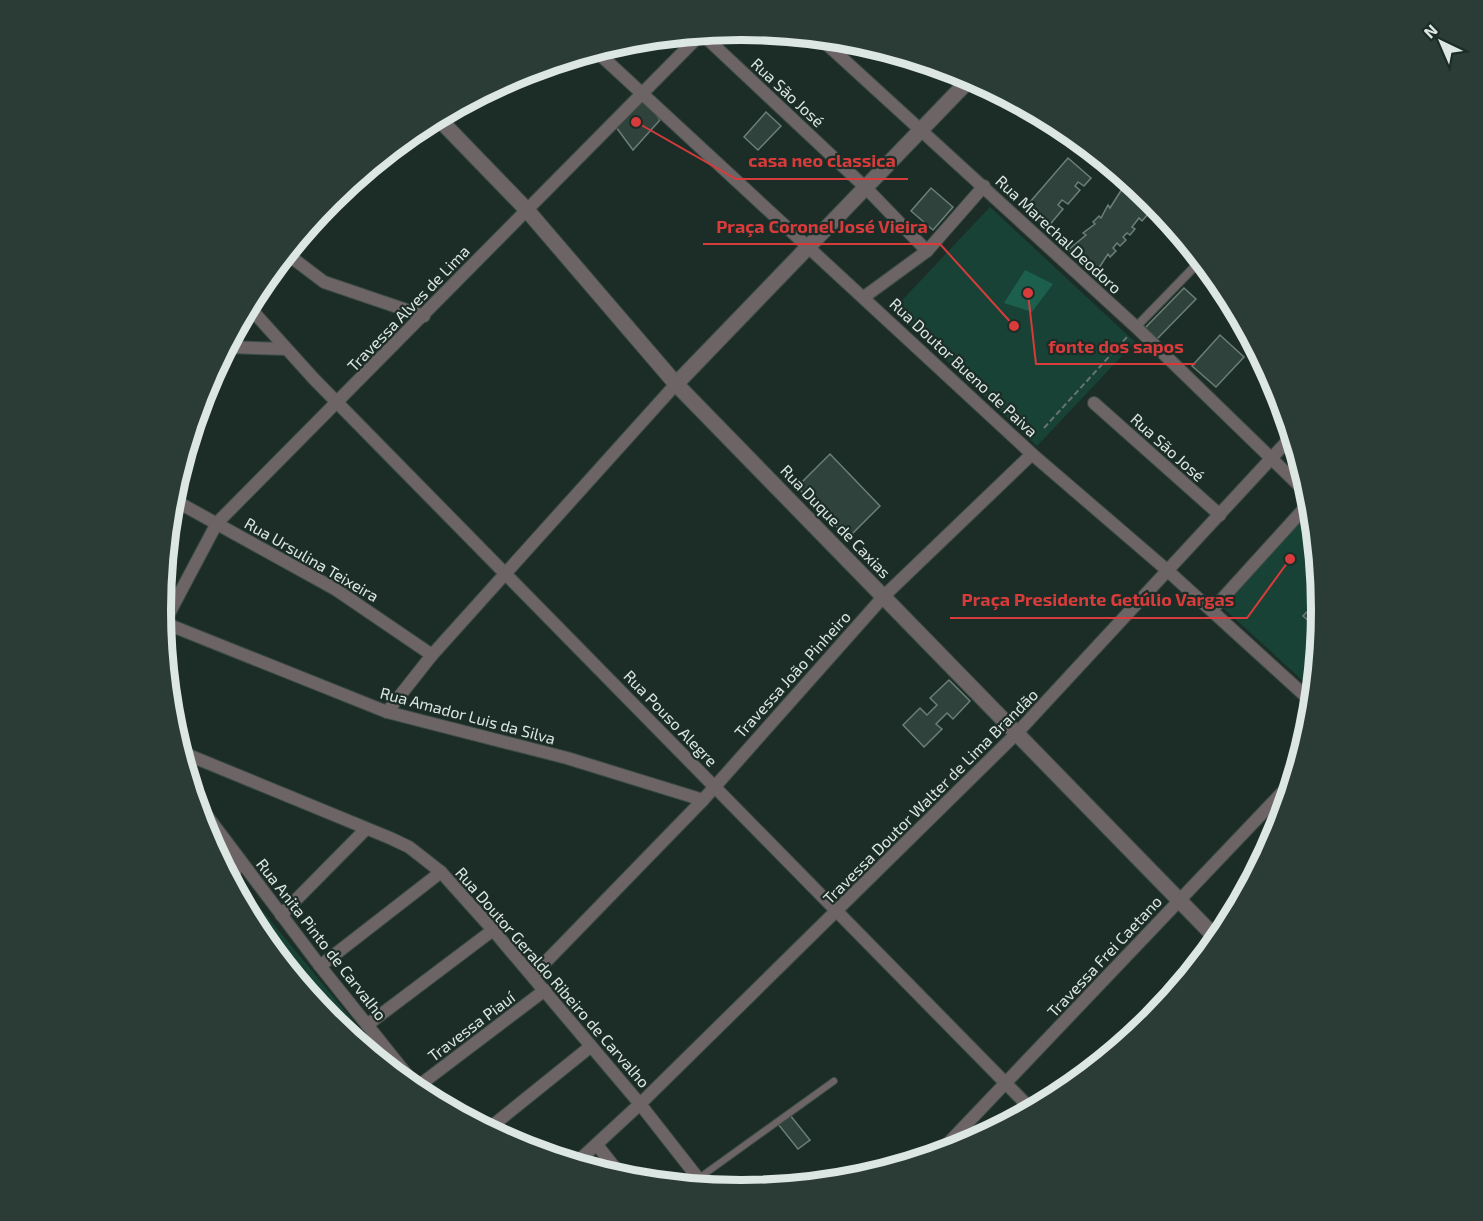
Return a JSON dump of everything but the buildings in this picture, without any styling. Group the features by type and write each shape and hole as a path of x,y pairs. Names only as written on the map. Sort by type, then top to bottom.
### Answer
{"street":[{"name":"Rua São José","path":"710,42 866,188 927,251"},
{"name":"Travessa Alves de Lima","path":"171,608 217,523 339,403 526,209 693,43"},
{"name":"Rua Marechal Deodoro","path":"830,47 1136,327 1298,485"},
{"name":"Rua Doutor Bueno de Paiva","path":"603,58 808,244 1032,454 1168,571 1305,696"},
{"path":"387,712 432,655 676,384 808,244 923,131 964,86"},
{"name":"Rua Duque de Caxias","path":"444,125 526,209 676,384 1211,933"},
{"path":"864,297 927,251 984,186"},
{"path":"293,259 324,282 424,316"},
{"path":"1136,327 1195,266"},
{"name":"Rua Pouso Alegre","path":"255,314 286,349 1026,1104"},
{"path":"236,347 286,349"},
{"name":"Rua São José","path":"1094,404 1220,515"},
{"name":"Travessa Doutor Walter de Lima Brandão","path":"583,1157 838,912 1017,734 1286,443"},
{"name":"Travessa João Pinheiro","path":"533,975 703,800 884,596 1032,454"},
{"name":"Rua Ursulina Teixeira","path":"181,504 335,589 432,655"},
{"path":"1212,610 1303,508"},
{"name":"Rua Amador Luis da Silva","path":"172,627 387,712 567,758 703,800"},
{"name":"Rua Doutor Geraldo Ribeiro de Carvalho","path":"191,756 409,848 441,872 533,975 699,1179"},
{"name":"Travessa Frei Caetano","path":"956,1139 1281,794"},
{"name":"Rua Anita Pinto de Carvalho","path":"213,825 320,966 401,1067"},
{"path":"281,915 365,830"},
{"path":"235,872 241,862"},
{"path":"320,966 441,872"},
{"path":"367,1025 493,930"},
{"name":"Travessa Piauí","path":"428,1086 545,990"},
{"path":"494,1124 590,1047"},
{"path":"597,1145 614,1166"}],"lane":[{"path":"706,1179 834,1081"}],"path":[{"path":"1044,429 1136,327"}],"shaded area":[{"path":"990,207 1135,342 1037,446 893,310"},
{"path":"1025,270 1053,284 1032,312 1004,303"},
{"path":"1303,514 1312,610 1307,685 1220,605"},
{"path":"244,888 372,1044 338,1014 289,957"}],"place":[{"name":"casa neo classica","path":"636,122"},
{"name":"fonte dos sapos","path":"1028,293"},
{"name":"Praça Coronel José Vieira","path":"1014,326"},
{"name":"Praça Presidente Getúlio Vargas","path":"1290,559"}]}
